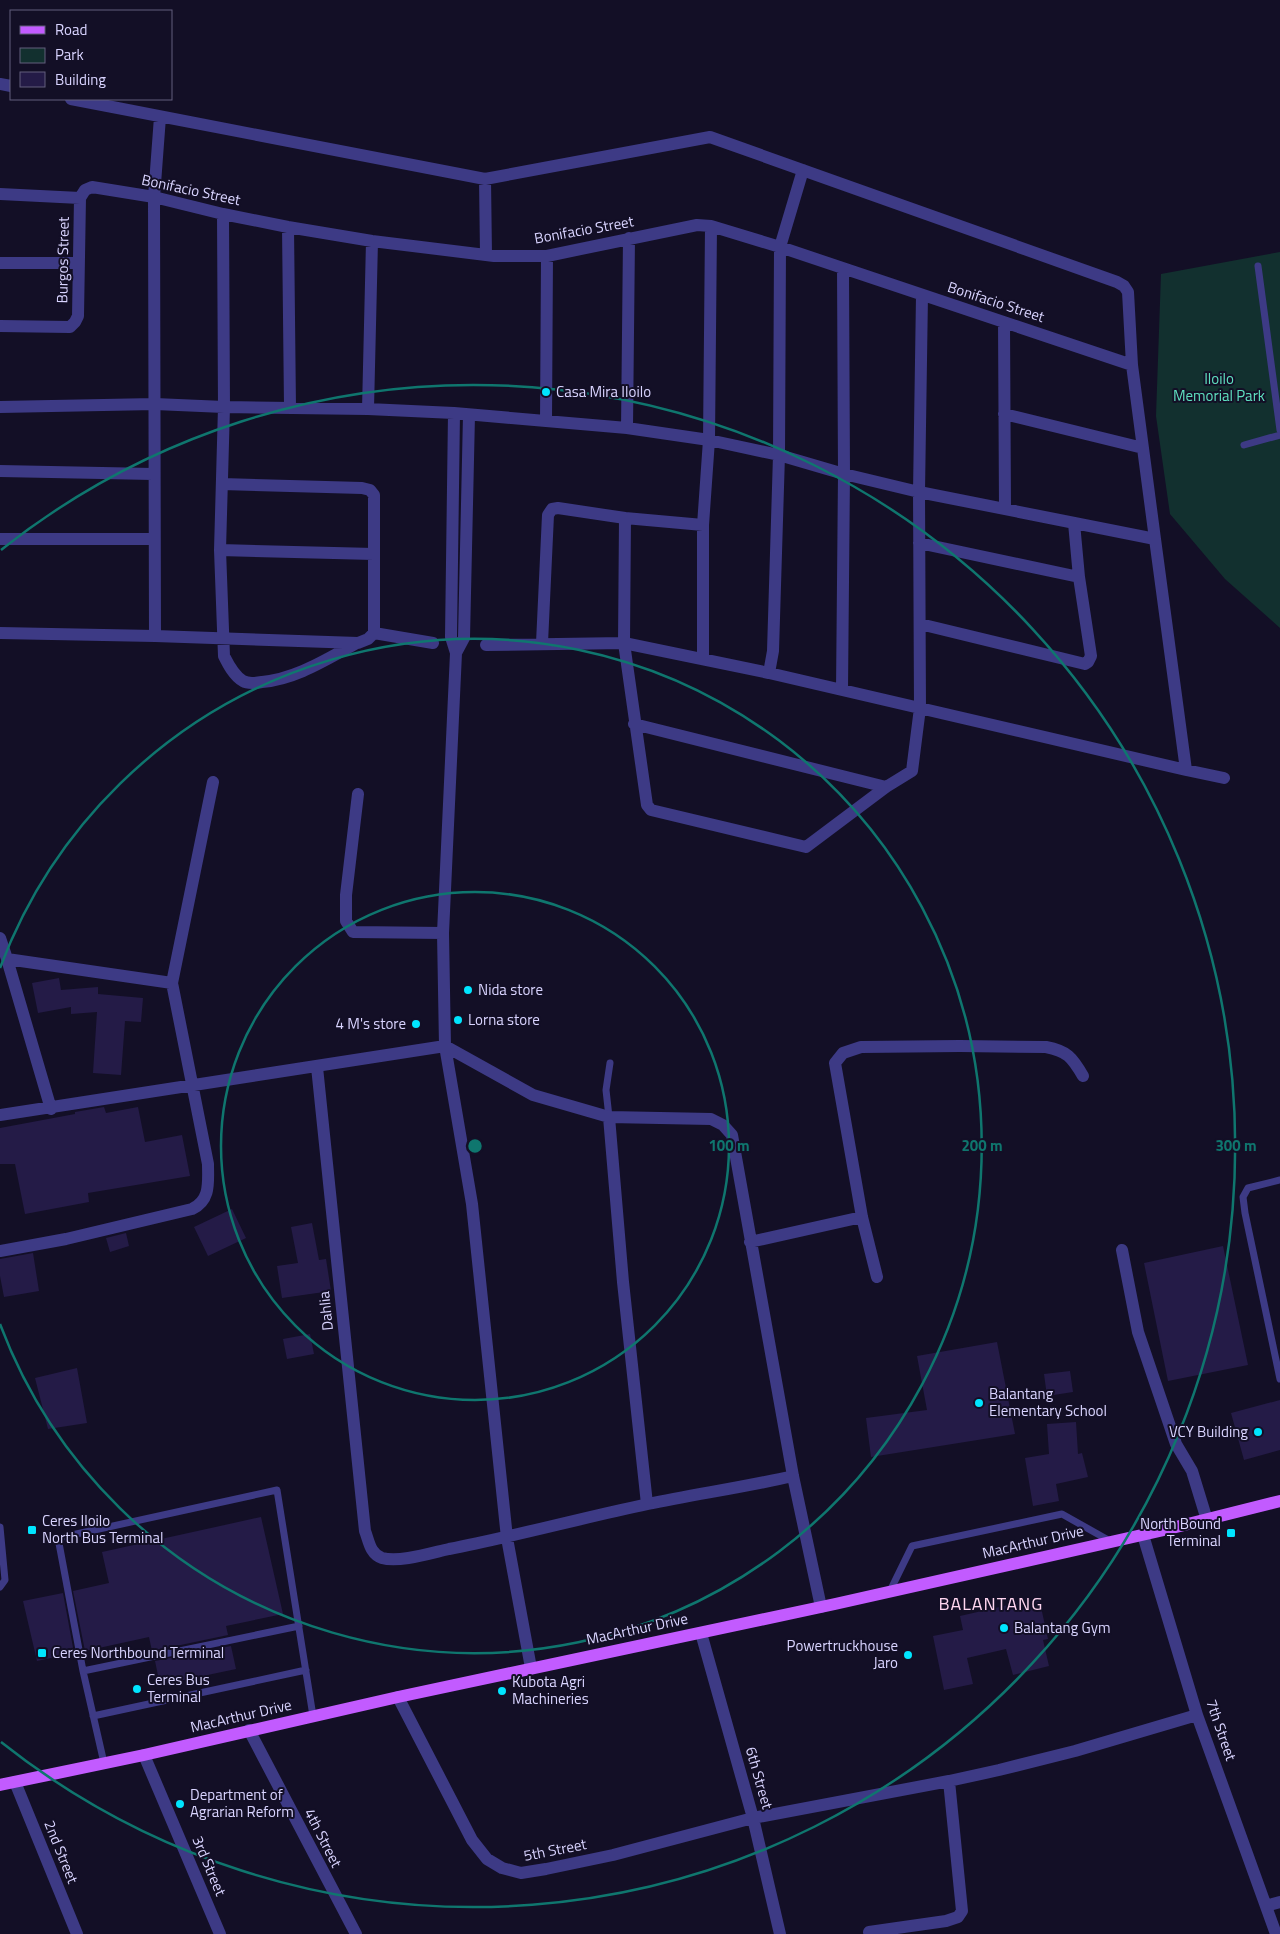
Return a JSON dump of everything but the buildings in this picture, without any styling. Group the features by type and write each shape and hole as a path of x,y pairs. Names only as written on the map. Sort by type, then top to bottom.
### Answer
{"main road":[{"name":"MacArthur Drive","path":"0,1785 144,1755 398,1696 821,1607 1143,1535 1280,1501"}],"street":[{"path":"76,100 485,179 710,137 1124,286 1128,292 1132,364 1186,770"},
{"path":"155,636 154,197 160,117"},
{"path":"769,673 773,652 778,454 780,247 803,170"},
{"path":"485,179 486,255"},
{"name":"Bonifacio Street","path":"0,194 80,198 85,190 92,187 154,197 223,214 372,241 486,255 547,256 697,225 712,226 1132,364"},
{"name":"Burgos Street","path":"0,326 70,327 75,322 78,316 80,198"},
{"path":"222,484 362,488 370,490 374,495 374,633 368,639 290,678 253,683 243,681 232,670 224,656 220,550 224,407 223,214"},
{"path":"288,226 290,407"},
{"path":"703,658 703,525 709,440 712,226"},
{"path":"627,428 629,238"},
{"path":"368,409 372,241"},
{"path":"546,421 547,256"},
{"path":"0,263 78,262"},
{"path":"842,690 843,269"},
{"path":"625,518 624,642 634,724 647,804 651,810 658,813 806,848 886,787 912,772 920,708 919,492 922,295"},
{"path":"1004,322 1005,509"},
{"path":"0,407 155,404 368,409 454,413 627,428 709,440 778,454 844,474 919,492 1155,539"},
{"path":"454,413 452,506 457,628 464,638 456,653 443,934 446,1046 472,1204 507,1538 531,1668"},
{"path":"1004,414 1143,448"},
{"path":"457,628 467,506 469,415"},
{"path":"0,472 154,474"},
{"path":"452,506 467,506"},
{"path":"542,643 548,515 552,509 558,508 625,518 703,525"},
{"path":"920,624 1085,664 1091,656 1079,577 1074,523"},
{"path":"0,539 154,540"},
{"path":"919,543 1079,577"},
{"path":"220,550 374,554"},
{"path":"374,633 433,643"},
{"path":"0,634 155,636 358,643"},
{"path":"486,644 624,642 703,658 1224,778"},
{"path":"634,724 886,787"},
{"path":"0,1251 66,1239 192,1209 200,1205 205,1198 208,1183 208,1164 172,983 213,782"},
{"path":"358,794 346,894 346,921 354,932 443,934"},
{"path":"0,938 51,1108"},
{"path":"7,960 172,983"},
{"path":"0,1116 446,1046 533,1095 609,1117 711,1119 723,1125 732,1135 793,1476 821,1607"},
{"path":"877,1277 862,1217 835,1062 843,1053 861,1048 1046,1047 1059,1050 1073,1058 1083,1076"},
{"name":"Dahlia","path":"317,1067 365,1530 372,1552 380,1557 392,1559 507,1538"},
{"path":"609,1117 623,1282 647,1504"},
{"path":"750,1242 862,1217"},
{"path":"1122,1250 1138,1332 1176,1444 1192,1470 1207,1520"},
{"path":"507,1538 647,1504 793,1476"},
{"name":"7th Street","path":"1143,1535 1197,1715 1276,1934"},
{"name":"6th Street","path":"701,1633 753,1818 780,1934"},
{"name":"5th Street","path":"398,1696 472,1840 487,1859 502,1868 521,1873 613,1855 753,1818 948,1781 1075,1751 1197,1715"},
{"name":"4th Street","path":"249,1730 356,1934"},
{"name":"3rd Street","path":"144,1755 220,1934"},
{"path":"869,1932 946,1921 958,1917 962,1911 948,1781"},
{"name":"2nd Street","path":"15,1782 77,1934"},
{"path":"1266,1906 1280,1902"}],"lane":[{"path":"1258,266 1280,430"},
{"path":"1244,445 1280,435"},
{"path":"609,1117 606,1090 610,1063"},
{"path":"1280,1180 1248,1188 1243,1197 1280,1379"},
{"path":"104,1762 83,1671 58,1538 277,1490 314,1716"},
{"path":"890,1591 912,1546 1062,1514 1111,1542"},
{"path":"0,1528 5,1580 0,1587"},
{"path":"83,1671 299,1626"},
{"path":"93,1716 306,1670"}],"green space":[{"name":"Iloilo Memorial Park","path":"1280,252 1280,628 1225,579 1170,514 1156,416 1161,274"}],"place":[{"name":"Casa Mira Iloilo","path":"546,392"},
{"name":"Nida store","path":"468,990"},
{"name":"Lorna store","path":"458,1020"},
{"name":"4 M's store","path":"416,1024"},
{"name":"Balantang Elementary School","path":"979,1403"},
{"name":"VCY Building","path":"1258,1432"},
{"name":"Ceres Iloilo North Bus Terminal","path":"32,1530"},
{"name":"North Bound Terminal","path":"1231,1533"},
{"name":"Balantang Gym","path":"1004,1628"},
{"name":"Ceres Northbound Terminal","path":"42,1653"},
{"name":"Powertruckhouse Jaro","path":"908,1655"},
{"name":"Ceres Bus Terminal","path":"137,1689"},
{"name":"Kubota Agri Machineries","path":"502,1691"},
{"name":"Department of Agrarian Reform","path":"180,1804"}],"district":[{"name":"BALANTANG","path":"991,1604"}]}
